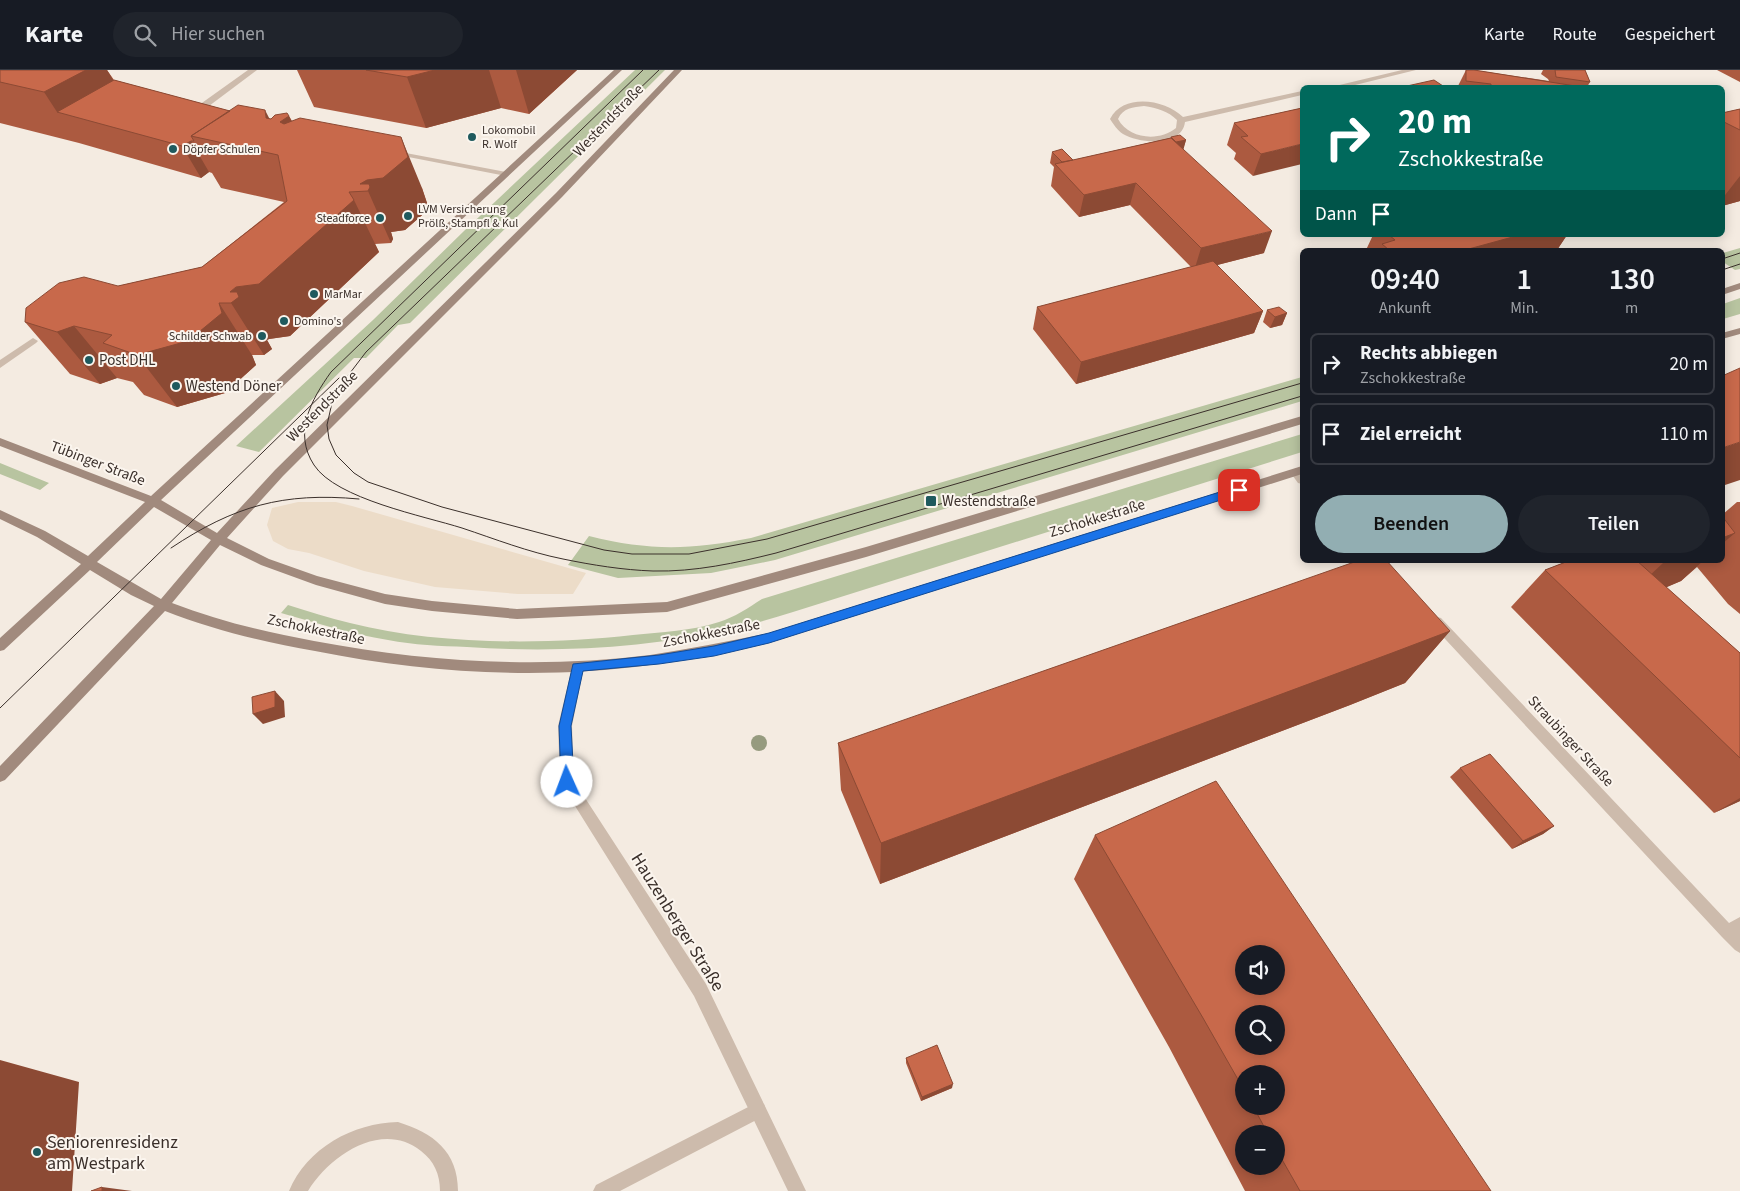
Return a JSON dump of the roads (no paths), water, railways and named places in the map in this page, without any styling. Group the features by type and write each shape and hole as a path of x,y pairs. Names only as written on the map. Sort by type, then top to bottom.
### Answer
{"main road":[{"name":"Westendstraße","path":"0,646 153,501 618,70"},
{"name":"Westendstraße","path":"0,776 163,605 246,507 559,194 678,70"},
{"path":"1725,291 1740,286"},
{"path":"1725,335 1740,331"},
{"path":"220,540 265,562 354,592 432,606 517,614 667,607 866,552 1300,421"},
{"name":"Tübinger Straße","path":"0,442 153,501 220,540"},
{"name":"Zschokkestraße","path":"88,563 163,605 219,625 325,649 386,660 482,668 578,667 659,660 714,651 769,638 1300,474"},
{"path":"0,514 47,537 88,563"}],"street":[{"path":"202,107 253,70"},
{"path":"1344,85 1412,70"},
{"path":"1181,120 1300,93"},
{"path":"193,104 212,109"},
{"path":"1144,104 1167,109 1181,120 1182,124 1177,133 1157,139 1138,137 1122,131 1116,125 1114,118 1116,113 1122,108 1144,104"},
{"path":"383,151 506,174"},
{"path":"0,365 34,341"},
{"name":"Straubinger Straße","path":"1431,615 1734,928 1740,945"},
{"name":"Hauzenberger Straße","path":"578,667 565,726 567,782 700,990 797,1191"},
{"path":"602,1191 758,1110"},
{"path":"298,1191 321,1161 348,1140 375,1131 402,1130 424,1139 441,1158 451,1188"}],"tram line":[{"path":"311,405 331,372 643,70"},
{"path":"659,70 366,352 334,394 327,425 329,439 336,455 354,473 368,482 442,507 604,550 632,554 689,554 767,539 1300,384"},
{"path":"1725,258 1740,253"},
{"path":"1725,269 1740,264"},
{"path":"311,405 339,378"},
{"path":"311,405 305,429 305,441 314,465 325,477 341,488 360,497 550,556 630,570 669,571 731,563 776,553 1300,397"},
{"path":"0,708 311,405"},
{"path":"171,548 216,522 260,505 306,498 359,499"}],"place":[{"name":"Lokomobil R. Wolf","path":"472,137"},
{"name":"Döpfer Schulen","path":"173,149"},
{"name":"LVM Versicherung Prölß, Stampfl & Kul","path":"408,216"},
{"name":"Steadforce","path":"380,218"},
{"name":"MarMar","path":"314,294"},
{"name":"Domino's","path":"284,321"},
{"name":"Schilder Schwab","path":"262,336"},
{"name":"Post DHL","path":"89,360"},
{"name":"Westend Döner","path":"176,386"},
{"name":"Westendstraße","path":"931,501"},
{"name":"Seniorenresidenz am Westpark","path":"37,1152"}]}
